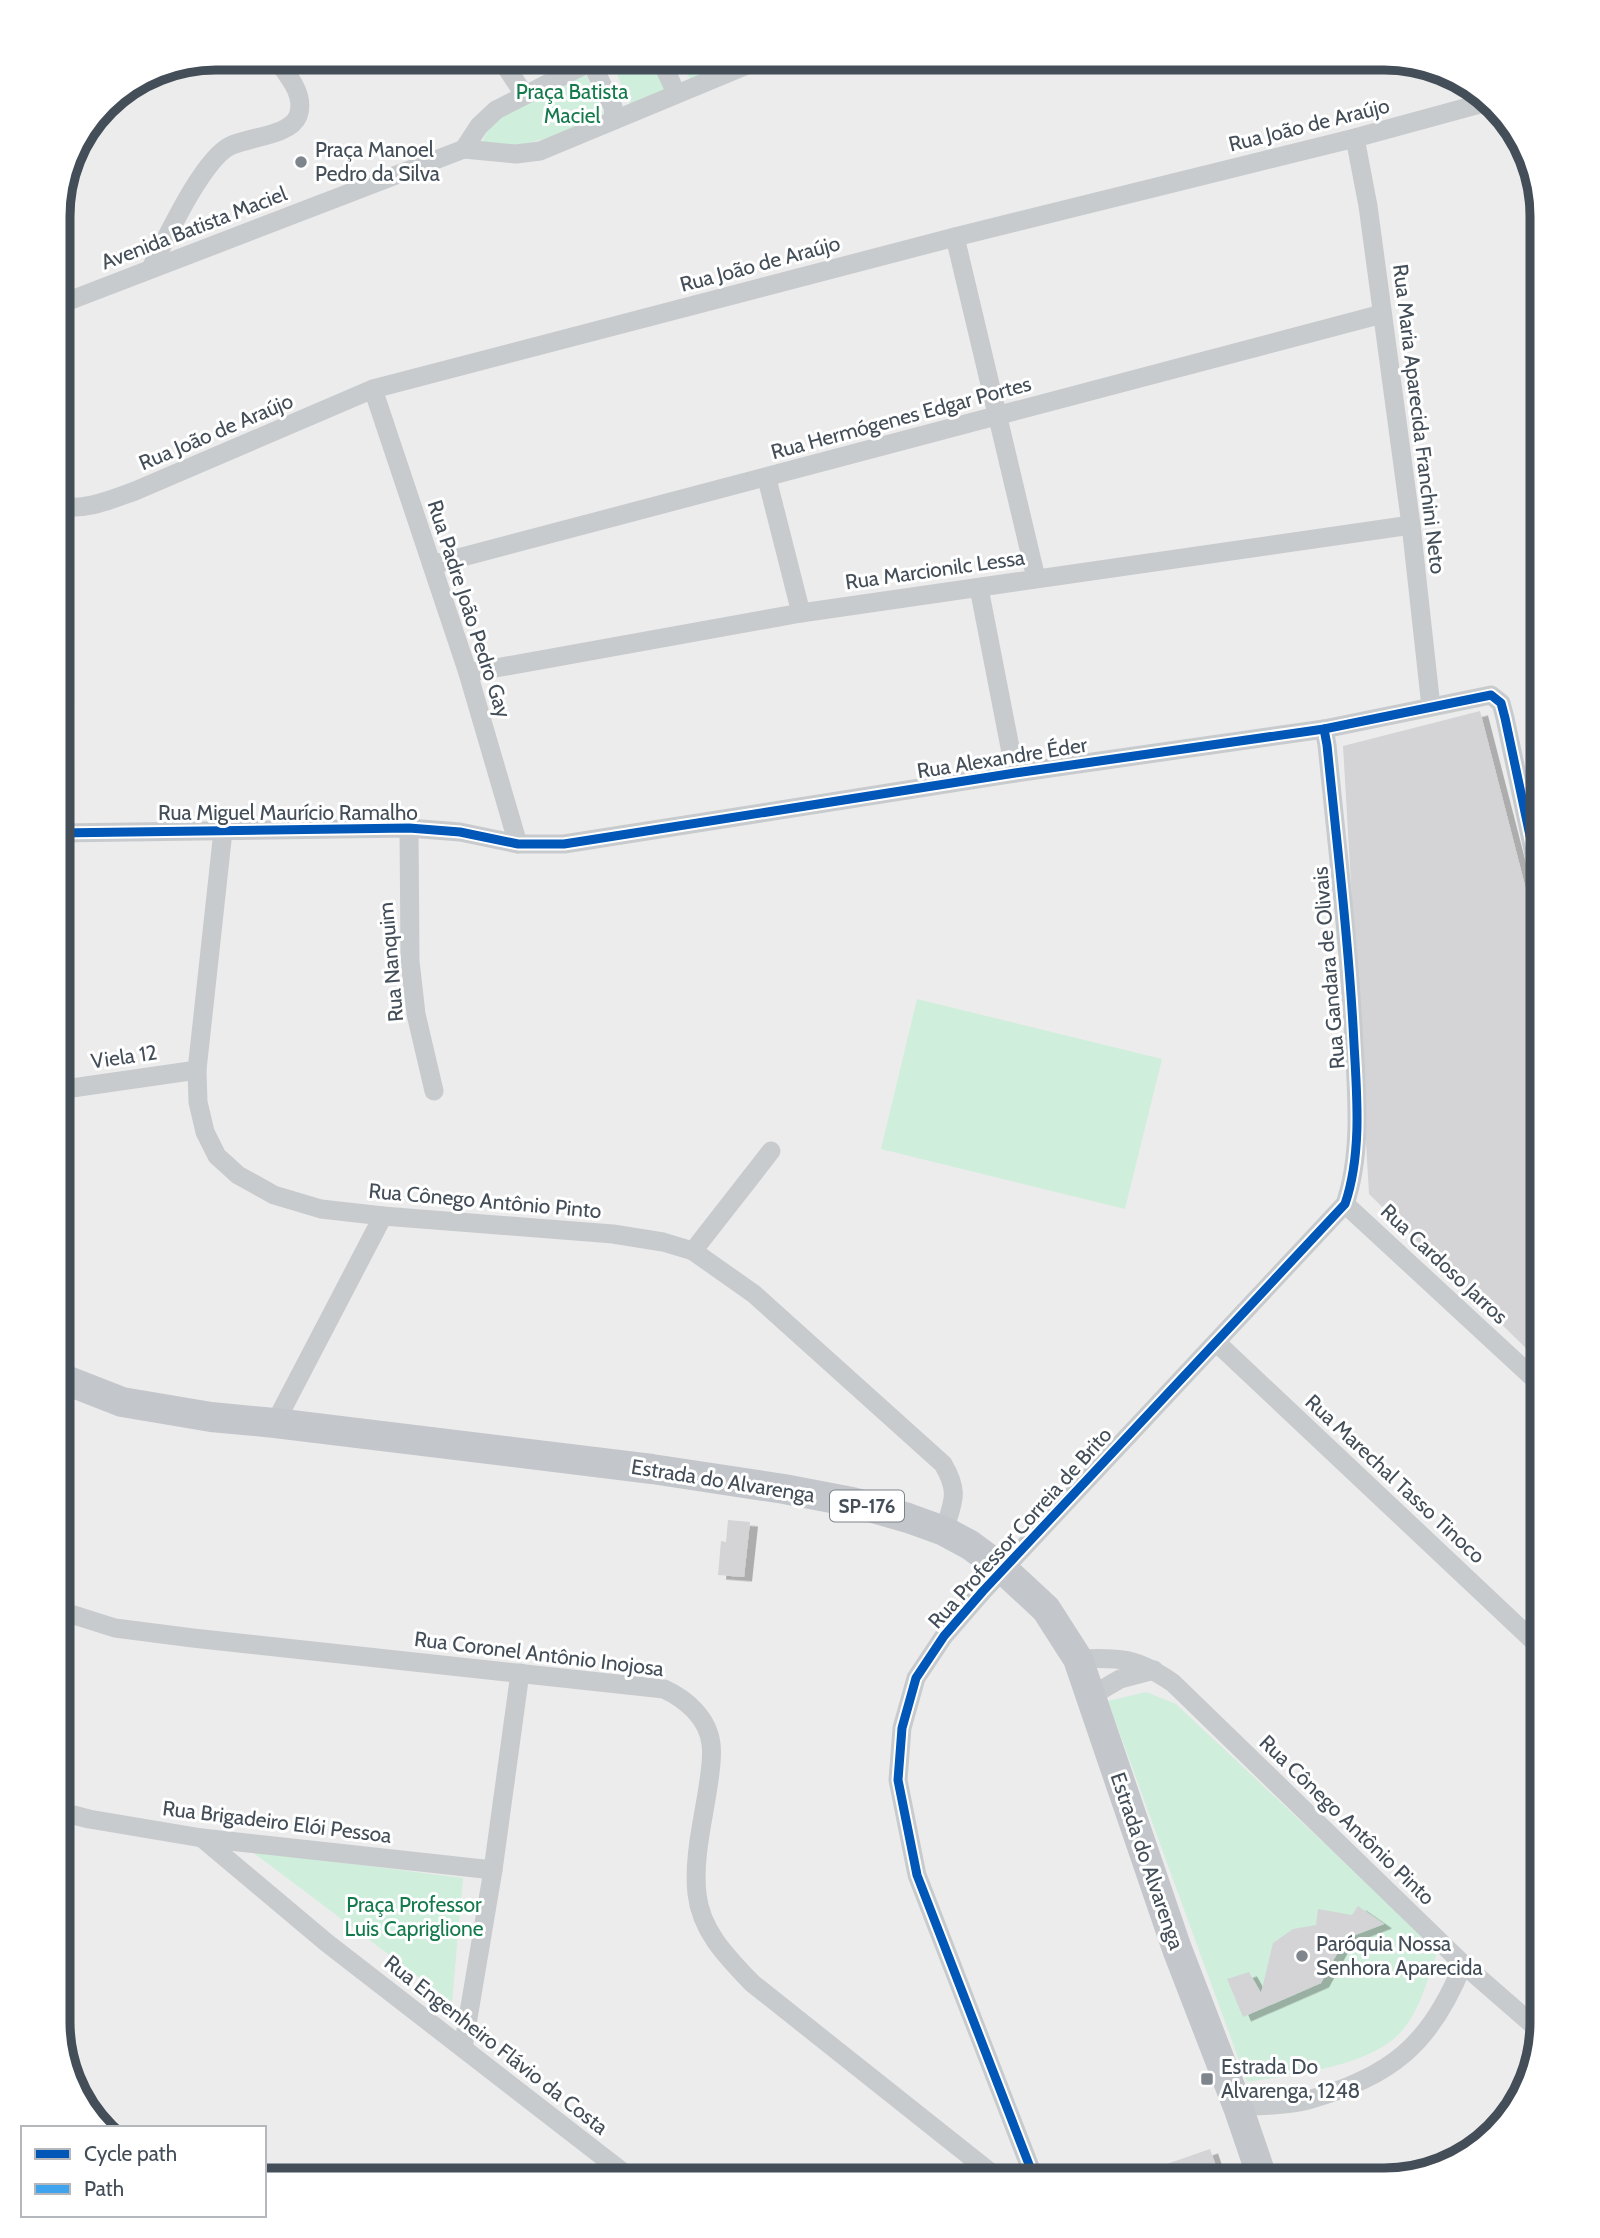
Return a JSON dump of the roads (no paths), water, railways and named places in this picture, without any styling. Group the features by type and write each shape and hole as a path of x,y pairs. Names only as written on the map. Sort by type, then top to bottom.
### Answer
{"main road":[{"name":"Estrada do Alvarenga","path":"70,1382 122,1402 212,1418 275,1423 653,1469 852,1502 944,1531 1004,1570 1046,1609 1078,1659 1177,1949 1259,2168"}],"street":[{"path":"150,268 213,160 229,147 287,128 297,119 299,98 283,70"},
{"path":"508,70 524,94"},
{"path":"464,149 479,126 496,110 572,70"},
{"path":"598,70 613,107 614,120"},
{"path":"665,70 676,93"},
{"name":"Avenida Batista Maciel","path":"70,301 464,149 516,154 540,150 734,70"},
{"name":"Rua João de Araújo","path":"70,508 95,505 135,491 373,389 1478,104"},
{"name":"Rua Maria Aparecida Franchini Neto","path":"1355,138 1368,206 1411,525 1431,707"},
{"path":"956,237 1036,578"},
{"name":"Rua Hermógenes Edgar Portes","path":"432,565 767,479 996,415 1382,314"},
{"name":"Rua Padre João Pedro Gay","path":"373,389 468,673 518,844"},
{"path":"767,479 801,613"},
{"name":"Rua Marcionilc Lessa","path":"468,673 801,613 1411,525"},
{"path":"979,588 1015,773"},
{"name":"Rua Alexandre Éder","path":"518,844 564,844 1015,773 1324,729 1491,695 1501,704 1505,718 1530,836"},
{"name":"Rua Gandara de Olivais","path":"1324,729 1352,998 1355,1070 1353,1180 1345,1204"},
{"name":"Rua Miguel Maurício Ramalho","path":"70,833 409,828 460,832 518,844"},
{"name":"Rua Nanquim","path":"409,828 410,961 416,1014 434,1091"},
{"name":"Rua Cônego Antônio Pinto","path":"223,831 197,1070 198,1102 205,1132 217,1156 238,1175 274,1195 321,1209 613,1234 663,1242 693,1251 754,1294 943,1464 953,1482 954,1499 944,1531"},
{"name":"Viela 12","path":"70,1088 197,1070"},
{"path":"693,1251 771,1151"},
{"name":"Rua Professor Correia de Brito","path":"1030,2168 917,1875 898,1780 902,1728 916,1678 944,1636 1038,1531 1345,1204"},
{"name":"Rua Cardoso Jarros","path":"1345,1204 1530,1375"},
{"path":"275,1423 383,1216"},
{"name":"Rua Marechal Tasso Tinoco","path":"1216,1342 1530,1638"},
{"name":"Rua Coronel Antônio Inojosa","path":"70,1613 115,1628 664,1689 682,1698 698,1714 712,1742 697,1863 697,1894 706,1928 728,1958 752,1983 985,2168"},
{"name":"Rua Cônego Antônio Pinto","path":"1078,1659 1127,1659 1154,1670 1173,1683 1463,1964 1530,2022"},
{"path":"1091,1696 1120,1679 1154,1670"},
{"path":"463,2048 493,1870 520,1673"},
{"name":"Rua Brigadeiro Elói Pessoa","path":"70,1814 202,1838 493,1870"},
{"name":"Rua Engenheiro Flávio da Costa","path":"202,1838 327,1943 618,2168"},
{"path":"1238,2107 1306,2101 1354,2084 1390,2066 1415,2046 1438,2015 1463,1964"}],"place":[{"name":"Praça Manoel Pedro da Silva","path":"301,162"},
{"name":"Paróquia Nossa Senhora Aparecida","path":"1302,1956"},
{"name":"Estrada Do Alvarenga, 1248","path":"1207,2079"}],"park label":[{"name":"Praça Batista Maciel","path":"572,104"},
{"name":"Praça Professor Luis Capriglione","path":"414,1917"}]}
